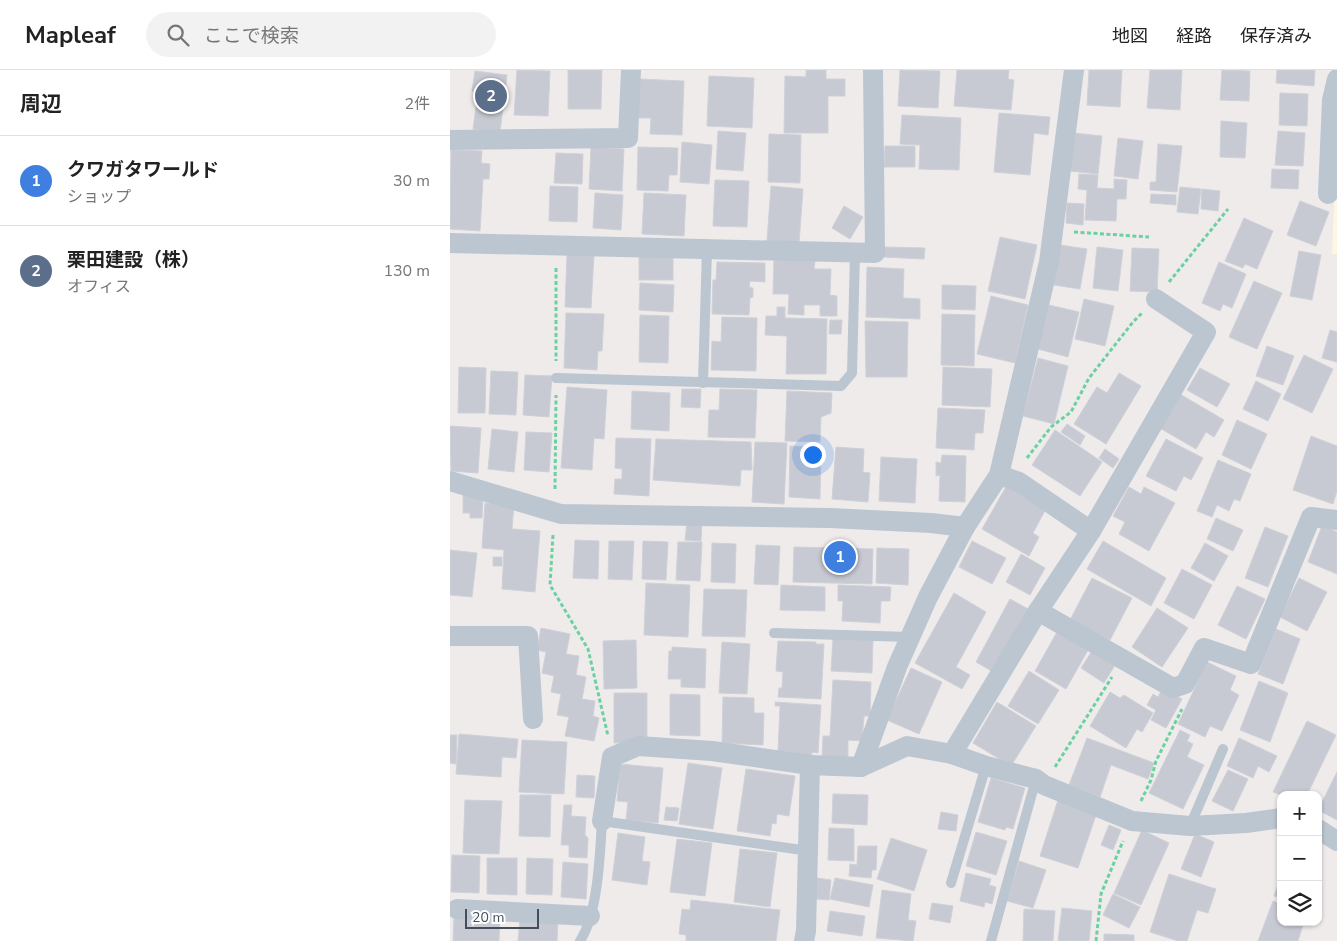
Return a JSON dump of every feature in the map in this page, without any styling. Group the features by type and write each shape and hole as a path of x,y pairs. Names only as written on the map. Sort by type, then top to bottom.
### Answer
{"street":[{"path":"450,140 628,138 631,70"},
{"path":"450,243 875,253 873,70"},
{"path":"861,767 897,667 928,597 965,527 1005,477 1049,262 1074,70"},
{"path":"1328,194 1332,100 1337,79"},
{"path":"952,754 1038,612 1091,531 1206,332 1156,299"},
{"path":"1005,477 1019,482 1091,531"},
{"path":"450,480 561,514 830,518 965,527"},
{"path":"1038,612 1172,688 1180,686 1184,684 1204,648 1251,664 1311,517 1337,520"},
{"path":"450,636 528,636 533,719"},
{"path":"602,821 612,757 638,746 712,750 810,765 861,767 907,746 952,754 1040,782 1132,821 1190,826 1246,823 1277,819"},
{"path":"804,941 809,851 810,765"},
{"path":"1322,832 1337,841"},
{"path":"457,909 590,916"}],"lane":[{"path":"703,383 707,249"},
{"path":"556,378 841,386 852,373 855,253"},
{"path":"774,633 910,637"},
{"path":"1190,826 1223,749"},
{"path":"951,883 986,766"},
{"path":"991,941 1040,782"},
{"path":"580,941 587,931 598,875 602,821 809,851"}],"path":[{"path":"1005,477 1051,427 1071,412 1077,398 1095,370 1133,322 1156,299 1228,209"},
{"path":"1053,231 1149,237"},
{"path":"554,512 550,585 588,649 612,757"},
{"path":"1040,782 1123,660"},
{"path":"1096,941 1101,894 1151,780 1160,753 1186,699 1180,686"}],"shaded area":[{"path":"1337,128 1337,254 1332,254"}],"building":[{"path":"517,70 550,71 548,116 514,115"},
{"path":"568,70 602,70 601,109 568,109"},
{"path":"806,70 826,70 826,79 845,79 845,96 828,96 828,133 784,133 785,76 806,77"},
{"path":"900,70 940,71 938,108 898,106"},
{"path":"957,70 1009,70 1008,79 1014,80 1011,110 954,106"},
{"path":"1089,70 1122,70 1120,107 1087,105"},
{"path":"1150,70 1182,70 1180,110 1147,108"},
{"path":"1222,70 1250,71 1249,101 1220,100"},
{"path":"1277,70 1315,70 1314,86 1276,83"},
{"path":"475,71 507,75 500,132 473,129 478,92 472,91"},
{"path":"709,76 754,78 752,128 707,126"},
{"path":"639,79 684,81 682,135 650,134 651,118 638,118"},
{"path":"1280,93 1308,94 1307,126 1279,125"},
{"path":"999,113 1050,117 1048,135 1034,133 1030,175 994,172"},
{"path":"902,115 961,118 959,170 919,169 920,145 900,144"},
{"path":"1221,121 1247,123 1245,158 1220,157"},
{"path":"718,131 746,133 743,171 716,169"},
{"path":"1278,131 1305,133 1303,166 1275,165"},
{"path":"1074,133 1102,136 1098,174 1070,171"},
{"path":"769,134 801,135 800,183 768,182"},
{"path":"1118,138 1143,141 1138,179 1114,176"},
{"path":"682,142 712,145 709,184 680,182"},
{"path":"1158,144 1182,146 1177,192 1150,190 1150,182 1156,182"},
{"path":"885,146 915,146 915,167 884,167"},
{"path":"591,147 624,149 622,191 589,189"},
{"path":"638,147 678,148 677,175 669,175 668,191 637,190"},
{"path":"451,150 482,151 481,163 490,164 489,179 483,179 480,231 450,229"},
{"path":"556,153 583,154 582,184 554,183"},
{"path":"1272,169 1299,170 1298,189 1271,188"},
{"path":"1079,174 1098,175 1097,188 1114,189 1114,179 1127,180 1126,199 1117,199 1116,221 1085,220 1087,190 1078,189"},
{"path":"715,180 749,181 747,227 713,226"},
{"path":"550,186 578,187 577,222 549,221"},
{"path":"771,186 803,189 799,243 767,241"},
{"path":"1180,187 1201,189 1198,214 1177,212"},
{"path":"1202,189 1220,191 1218,211 1201,209"},
{"path":"595,193 623,195 621,230 593,228"},
{"path":"644,193 686,195 684,236 642,234"},
{"path":"1151,194 1176,195 1176,205 1150,203"},
{"path":"1300,201 1329,212 1316,246 1287,235"},
{"path":"1067,203 1084,204 1083,225 1066,223"},
{"path":"844,206 863,217 850,239 832,228"},
{"path":"1244,218 1273,231 1257,269 1245,264 1243,268 1225,261"},
{"path":"1000,237 1037,245 1025,299 988,291"},
{"path":"1060,245 1087,249 1080,289 1054,285"},
{"path":"884,247 925,248 924,259 883,257"},
{"path":"1097,247 1123,250 1118,291 1093,288"},
{"path":"1132,248 1159,249 1157,292 1130,291"},
{"path":"1299,251 1321,255 1312,300 1290,296"},
{"path":"567,254 594,255 591,308 565,307"},
{"path":"639,255 673,255 673,280 639,280"},
{"path":"774,260 815,261 814,269 831,269 830,295 837,296 837,316 820,316 820,305 804,305 804,315 788,314 789,294 773,294"},
{"path":"717,262 765,263 765,282 750,281 749,287 753,288 753,297 750,298 749,315 712,314 713,280 716,280"},
{"path":"1219,262 1246,274 1232,308 1223,304 1220,311 1202,303"},
{"path":"867,267 904,269 903,298 920,299 920,319 866,317"},
{"path":"1254,281 1282,293 1257,349 1229,337"},
{"path":"640,283 674,285 673,312 639,310"},
{"path":"942,285 976,286 975,310 942,309"},
{"path":"991,296 1028,305 1015,363 977,354"},
{"path":"1084,299 1114,306 1105,346 1075,339"},
{"path":"1049,305 1079,312 1068,357 1038,349"},
{"path":"777,307 785,307 785,318 827,319 826,374 786,374 787,336 765,335 766,316 777,316"},
{"path":"566,313 604,314 602,351 598,351 597,370 564,368"},
{"path":"942,314 975,315 974,366 941,365"},
{"path":"640,315 669,316 668,363 639,362"},
{"path":"722,317 757,318 756,371 711,370 712,341 721,342"},
{"path":"830,320 842,320 841,334 829,334"},
{"path":"865,321 908,322 907,377 866,377"},
{"path":"1330,330 1337,332 1337,362 1322,358"},
{"path":"1267,346 1294,356 1283,385 1256,376"},
{"path":"1304,355 1333,369 1312,413 1283,399"},
{"path":"1038,358 1068,366 1054,424 1023,416"},
{"path":"459,367 486,368 485,413 458,413"},
{"path":"943,367 992,369 990,407 942,405"},
{"path":"1200,368 1230,384 1217,407 1187,390"},
{"path":"491,371 518,372 516,415 489,414"},
{"path":"1119,373 1141,386 1106,444 1074,424 1097,387 1107,393"},
{"path":"525,375 552,376 549,417 523,415"},
{"path":"1256,381 1281,394 1268,421 1243,409"},
{"path":"567,387 607,390 604,439 594,438 592,470 561,468"},
{"path":"682,389 701,389 700,408 681,407"},
{"path":"720,389 757,390 755,438 708,437 709,410 719,410"},
{"path":"632,391 670,393 669,431 631,429"},
{"path":"787,391 832,393 831,413 821,417 820,442 785,441"},
{"path":"1178,393 1224,420 1214,437 1206,432 1196,449 1158,427"},
{"path":"938,408 985,410 983,433 975,433 974,450 936,448"},
{"path":"1237,420 1267,434 1251,469 1222,455"},
{"path":"1067,424 1085,436 1080,445 1061,432"},
{"path":"450,426 481,428 478,473 451,471"},
{"path":"492,429 518,432 514,472 488,469"},
{"path":"1055,430 1102,462 1080,496 1032,465"},
{"path":"526,432 552,433 549,472 524,470"},
{"path":"1311,436 1337,446 1337,491 1333,504 1293,490"},
{"path":"616,438 651,439 649,496 614,494 615,479 622,479 622,469 615,468"},
{"path":"656,439 751,442 752,470 741,470 740,486 653,480"},
{"path":"1166,439 1203,458 1191,480 1184,476 1176,491 1146,476"},
{"path":"755,442 787,443 784,504 752,502"},
{"path":"790,446 821,447 820,499 789,497"},
{"path":"836,447 864,449 863,472 870,473 868,502 832,499"},
{"path":"1105,449 1119,459 1113,468 1099,458"},
{"path":"942,455 966,456 965,502 939,501 940,475 936,476 936,462 941,463"},
{"path":"881,457 917,459 915,503 879,501"},
{"path":"1218,460 1251,474 1240,501 1234,499 1229,511 1217,505 1212,517 1197,511"},
{"path":"1007,485 1047,507 1033,533 1039,537 1029,556 982,529"},
{"path":"1129,487 1141,494 1144,487 1175,503 1149,551 1119,534 1125,522 1113,516"},
{"path":"463,492 483,496 482,518 470,518 470,513 463,513"},
{"path":"485,503 514,505 512,529 540,531 535,592 502,589 504,550 482,548"},
{"path":"1216,518 1243,530 1233,551 1207,539"},
{"path":"687,522 702,523 701,541 685,540"},
{"path":"1322,526 1337,532 1337,574 1308,562"},
{"path":"1265,527 1288,536 1268,587 1245,578"},
{"path":"575,540 599,541 598,579 573,578"},
{"path":"609,541 634,541 632,580 608,579"},
{"path":"643,541 668,542 666,580 642,579"},
{"path":"972,541 1006,558 992,584 959,567"},
{"path":"1103,541 1166,578 1151,606 1087,569"},
{"path":"678,542 702,542 700,581 676,580"},
{"path":"712,543 736,544 735,583 711,582"},
{"path":"1205,543 1228,556 1214,581 1191,568"},
{"path":"756,545 780,546 778,585 754,584"},
{"path":"794,547 873,549 872,584 793,582"},
{"path":"877,548 909,549 908,585 876,583"},
{"path":"450,550 477,553 472,597 450,595"},
{"path":"1021,554 1045,568 1030,595 1006,582"},
{"path":"493,557 502,557 502,566 493,566"},
{"path":"1182,569 1212,585 1194,619 1164,603"},
{"path":"1092,578 1132,598 1110,640 1070,620"},
{"path":"1299,578 1327,592 1307,631 1280,617"},
{"path":"646,583 690,585 688,637 644,635"},
{"path":"781,585 825,587 825,611 780,610"},
{"path":"838,585 891,587 890,601 881,601 880,623 842,621 843,601 838,601"},
{"path":"1237,586 1265,599 1246,639 1218,625"},
{"path":"704,589 747,590 745,637 702,636"},
{"path":"954,593 986,612 956,667 970,675 962,689 915,663"},
{"path":"1010,599 1030,610 995,673 976,662"},
{"path":"1157,608 1188,628 1162,667 1132,647"},
{"path":"541,628 570,634 566,654 579,656 576,675 586,677 582,699 595,701 593,716 599,718 594,741 565,736 569,717 557,715 561,694 551,692 554,676 542,673 546,652 537,650"},
{"path":"1276,629 1300,639 1283,684 1258,674"},
{"path":"1057,632 1088,650 1066,689 1035,671"},
{"path":"833,638 873,640 872,673 831,671"},
{"path":"636,640 637,688 604,689 603,641"},
{"path":"778,641 824,644 821,699 778,697 779,688 782,688 783,672 776,671"},
{"path":"722,642 750,644 747,694 719,693"},
{"path":"672,647 706,649 705,688 681,687 681,679 668,679 669,651 672,651"},
{"path":"1092,651 1115,665 1104,683 1081,668"},
{"path":"1207,662 1236,676 1230,690 1239,695 1222,731 1210,726 1205,737 1178,724"},
{"path":"911,668 942,682 919,734 887,720"},
{"path":"1029,671 1059,690 1038,724 1008,706"},
{"path":"833,680 871,682 870,716 864,716 862,741 848,740 848,762 822,760 823,736 830,736"},
{"path":"1259,681 1288,693 1270,742 1240,730"},
{"path":"1162,689 1182,699 1166,728 1151,720 1156,710 1147,705 1153,694 1158,697"},
{"path":"1110,692 1120,698 1124,695 1153,713 1142,732 1137,729 1126,748 1090,726"},
{"path":"614,693 647,693 647,742 614,743"},
{"path":"670,694 700,695 700,736 670,735"},
{"path":"723,697 754,698 754,713 764,713 763,745 722,743"},
{"path":"775,702 821,705 818,753 812,752 812,756 778,751 780,706 775,706"},
{"path":"997,702 1036,726 1011,766 973,743"},
{"path":"1307,721 1336,735 1309,791 1277,791 1277,794 1273,792"},
{"path":"1180,730 1190,735 1187,741 1193,744 1187,757 1204,765 1183,809 1149,793"},
{"path":"459,734 518,739 516,758 502,757 501,777 456,774"},
{"path":"450,735 457,735 456,764 450,763"},
{"path":"1087,738 1154,763 1148,779 1111,765 1100,797 1069,785"},
{"path":"1239,738 1277,756 1269,772 1258,766 1253,778 1227,766"},
{"path":"522,740 567,742 564,794 519,792"},
{"path":"688,763 722,768 713,829 679,824"},
{"path":"620,764 663,768 658,823 626,820 628,802 617,801"},
{"path":"746,769 795,776 789,816 777,814 776,824 772,823 770,836 737,831"},
{"path":"1228,770 1248,779 1233,811 1212,801"},
{"path":"1337,772 1337,820 1322,812 1322,802"},
{"path":"577,775 595,776 594,798 576,797"},
{"path":"991,778 1025,788 1013,829 1006,827 1005,830 978,822"},
{"path":"833,794 868,795 867,825 832,823"},
{"path":"520,795 551,795 550,837 519,836"},
{"path":"465,800 502,801 499,854 463,853"},
{"path":"1058,800 1096,815 1078,868 1040,856"},
{"path":"564,805 572,805 571,816 586,817 587,858 569,857 569,845 561,845"},
{"path":"666,807 679,808 677,821 664,820"},
{"path":"941,812 958,815 956,831 938,829"},
{"path":"1109,825 1121,830 1113,850 1101,845"},
{"path":"829,828 854,829 854,861 828,860"},
{"path":"1142,830 1169,843 1141,905 1114,893"},
{"path":"976,832 1007,841 996,875 966,866"},
{"path":"618,833 645,837 642,861 650,862 647,885 612,880"},
{"path":"1195,834 1214,842 1201,877 1181,869"},
{"path":"891,838 927,850 914,891 877,879"},
{"path":"677,839 712,843 705,896 670,892"},
{"path":"858,846 877,846 876,870 872,870 871,878 849,876 850,864 857,865"},
{"path":"740,849 777,853 770,907 734,902"},
{"path":"452,855 480,856 479,893 451,892"},
{"path":"487,858 517,858 517,895 487,894"},
{"path":"527,858 553,859 552,895 526,894"},
{"path":"1019,861 1046,870 1033,908 1007,901"},
{"path":"563,862 588,864 586,899 561,897"},
{"path":"966,873 991,879 989,885 996,887 992,904 985,902 984,907 960,901"},
{"path":"1169,874 1216,889 1208,913 1197,910 1187,941 1178,941 1150,932"},
{"path":"817,878 831,880 829,900 816,899"},
{"path":"835,878 873,885 869,907 830,899"},
{"path":"882,890 911,894 908,920 916,921 913,941 876,938"},
{"path":"1113,894 1140,907 1129,928 1103,915"},
{"path":"691,900 780,910 776,941 686,941 686,935 679,934 682,909 690,910"},
{"path":"1273,901 1277,902 1277,926 1303,926 1298,941 1258,941"},
{"path":"932,903 953,906 950,923 929,919"},
{"path":"1062,908 1092,911 1089,941 1058,941"},
{"path":"1024,909 1055,911 1053,941 1023,941"},
{"path":"830,911 865,916 862,936 827,931"},
{"path":"454,917 500,919 499,941 453,941"},
{"path":"520,918 558,920 557,941 518,941"},
{"path":"1104,934 1134,935 1134,941 1104,941"}],"place":[{"name":"栗田建設（株）","path":"491,96"},
{"name":"クワガタワールド","path":"840,557"}]}
